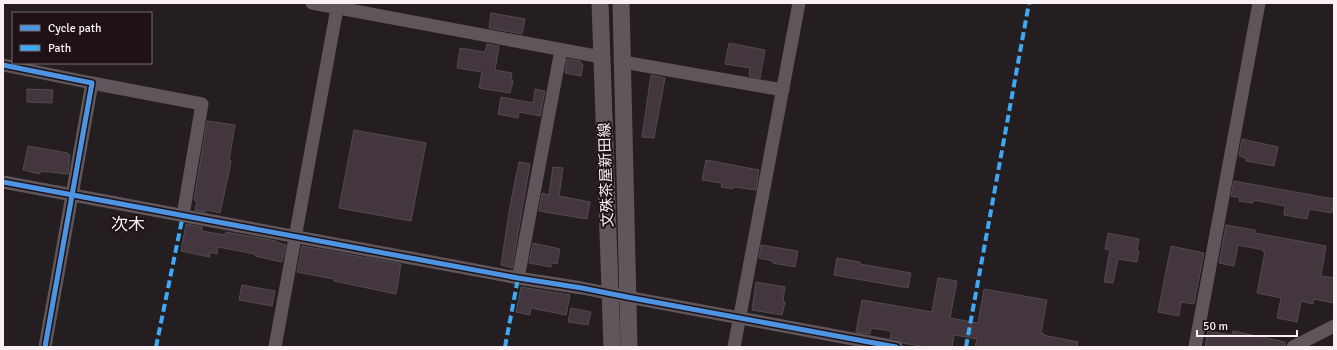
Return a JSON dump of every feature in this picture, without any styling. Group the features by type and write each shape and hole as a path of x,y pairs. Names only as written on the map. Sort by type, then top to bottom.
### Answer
{"main road":[{"name":"文殊茶屋新田線","path":"600,3 601,57 619,296 629,347"},
{"name":"文殊茶屋新田線","path":"612,347 619,296 623,62 622,3"}],"street":[{"path":"312,3 338,5 601,57"},
{"path":"734,347 799,3"},
{"path":"1195,347 1259,3"},
{"path":"275,347 338,5"},
{"path":"518,278 561,50"},
{"path":"623,62 783,90"},
{"path":"3,65 202,104 182,215"},
{"path":"45,347 92,83"},
{"path":"3,182 896,347"},
{"path":"1293,347 1334,326"}],"building":[{"path":"491,13 525,19 522,34 489,28"},
{"path":"729,43 765,50 760,78 749,76 750,68 725,64"},
{"path":"487,44 499,46 495,70 512,73 511,80 513,81 510,93 479,88 482,72 457,68 460,48 485,52"},
{"path":"567,59 580,61 583,65 581,76 565,73"},
{"path":"651,75 665,78 654,138 642,137"},
{"path":"27,89 53,90 52,103 27,102"},
{"path":"535,89 545,91 540,116 519,112 518,118 498,114 501,97 533,103"},
{"path":"207,121 235,125 229,160 231,161 220,213 207,210 205,212 195,210 197,201 194,200"},
{"path":"354,130 426,143 411,221 339,208"},
{"path":"1242,139 1278,147 1274,166 1246,161 1246,158 1239,156"},
{"path":"28,146 68,153 68,155 70,155 68,174 40,171 40,174 23,170"},
{"path":"706,160 759,170 756,190 721,187 722,183 702,180"},
{"path":"519,162 530,164 512,268 501,265 510,206"},
{"path":"553,167 563,168 559,196 590,202 587,219 539,211 542,193 549,195"},
{"path":"1234,181 1334,199 1332,213 1309,209 1307,219 1284,215 1285,206 1253,200 1253,203 1239,201 1240,198 1231,196"},
{"path":"186,224 202,227 202,231 225,235 226,232 276,241 286,245 282,262 255,256 255,254 218,247 217,254 210,252 210,257 181,251"},
{"path":"1226,225 1255,230 1255,233 1326,246 1321,276 1334,278 1334,303 1314,299 1313,304 1301,301 1297,322 1277,318 1281,298 1257,293 1265,252 1263,252 1264,250 1238,245 1234,266 1219,263"},
{"path":"1108,233 1139,239 1137,262 1118,259 1113,283 1104,282 1110,250 1105,249"},
{"path":"533,243 560,249 557,264 551,263 551,267 529,263"},
{"path":"761,245 798,251 795,267 773,263 773,261 759,258"},
{"path":"302,246 401,264 396,294 297,272"},
{"path":"1171,246 1204,253 1194,304 1181,302 1179,316 1158,312"},
{"path":"837,258 860,262 860,264 911,273 908,288 834,275"},
{"path":"938,278 957,281 950,318 978,323 984,289 1047,300 1041,333 1044,334 1043,335 1078,342 1077,347 975,347 977,339 954,335 952,347 927,347 902,343 898,339 890,338 891,331 871,328 870,334 856,332 862,300 932,312"},
{"path":"756,282 785,287 783,301 785,302 782,315 752,310"},
{"path":"242,285 275,291 272,306 239,300"},
{"path":"521,287 570,295 566,315 531,308 530,315 516,312"},
{"path":"571,308 591,312 588,325 568,322"},
{"path":"1208,331 1232,335 1233,331 1285,342 1285,347 1205,347"}],"marked path":[{"path":"966,347 1029,3"},
{"path":"156,347 183,215"},
{"path":"505,347 518,278"}],"cycle path":[{"path":"3,65 92,83 45,347"},
{"path":"3,182 896,347"}],"district":[{"name":"次木","path":"128,224"}]}
